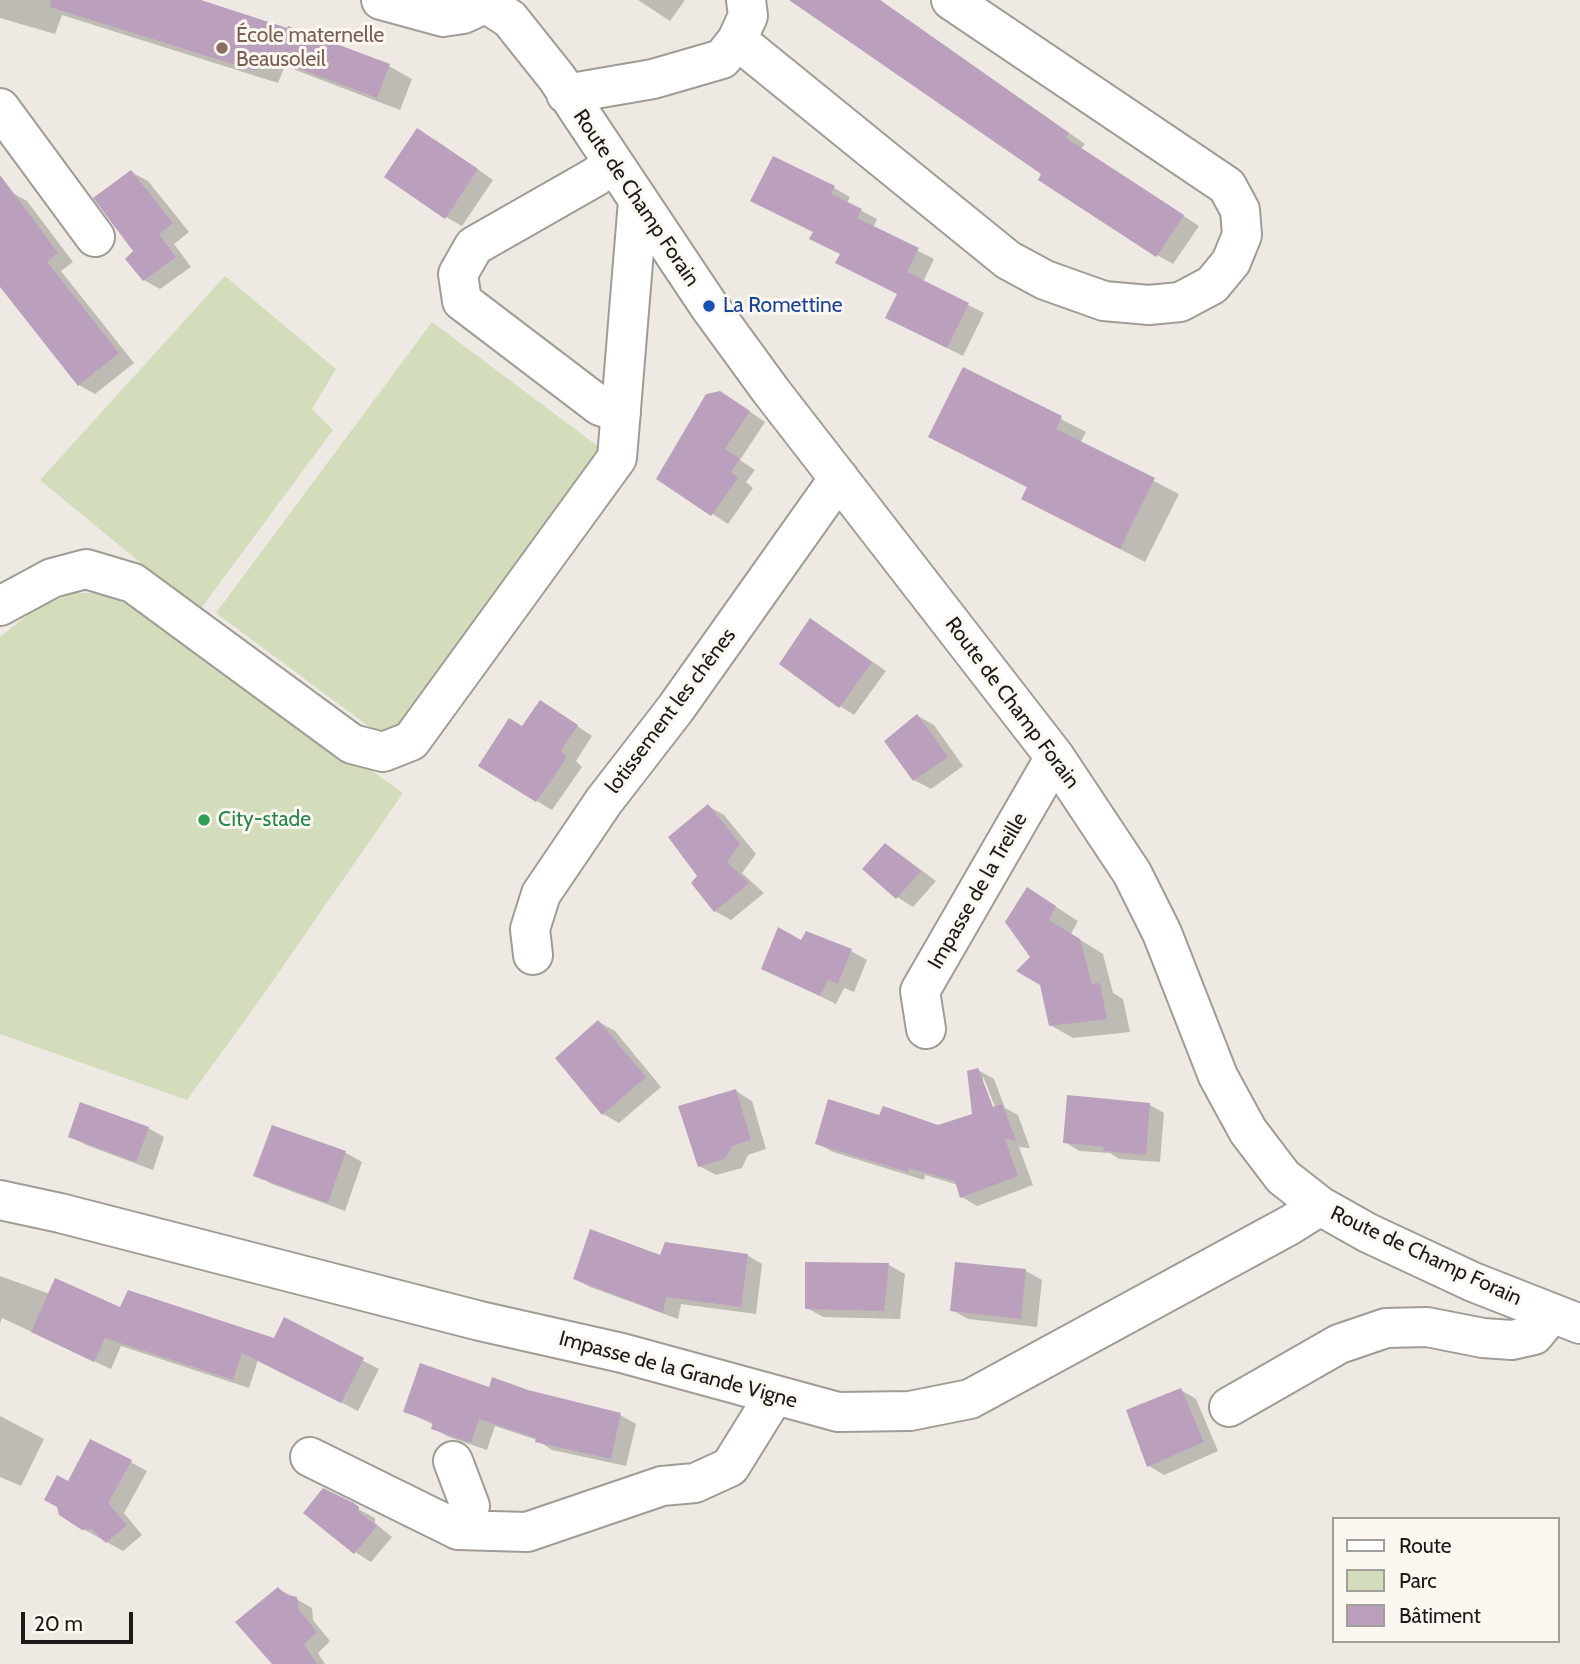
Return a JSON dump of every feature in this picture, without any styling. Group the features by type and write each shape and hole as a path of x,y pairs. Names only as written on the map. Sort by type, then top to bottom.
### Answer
{"street":[{"path":"381,0 443,17 463,14 484,1"},
{"path":"566,94 653,79 722,59 737,40 748,16 746,0"},
{"path":"737,40 1008,260 1045,280 1104,301 1149,305 1180,302 1212,285 1231,262 1242,235 1240,211 1227,186 951,0"},
{"name":"Route de Champ Forain","path":"484,1 510,19 566,94 709,306 1055,757 1132,873 1162,933 1217,1076 1248,1131 1283,1177 1320,1206 1368,1233 1473,1282 1566,1319"},
{"path":"0,108 95,237"},
{"path":"613,164 474,246 458,274 462,301 600,406 621,414"},
{"path":"0,606 52,578 86,569 133,583 352,744 383,752 411,741 617,458 638,201"},
{"name":"lotissement les chênes","path":"533,955 530,929 541,894 604,801 676,708 839,478"},
{"name":"Impasse de la Treille","path":"926,1029 920,991 1055,757"},
{"name":"Impasse de la Grande Vigne","path":"0,1200 480,1321 622,1353 838,1412 910,1410 970,1399 1290,1225 1320,1206"},
{"path":"1229,1407 1339,1344 1386,1328 1427,1327 1483,1338 1511,1340 1534,1335 1566,1319"},
{"path":"310,1457 458,1530 527,1532 662,1486 695,1483 730,1467 774,1396"},
{"path":"453,1461 470,1506 458,1530"}],"green space":[{"path":"225,276 336,369 312,409 333,430 199,611 40,480"},
{"path":"432,322 603,450 387,740 216,613"},
{"path":"73,593 104,593 152,614 403,793 187,1100 0,1034 0,637 38,607"}],"building":[{"name":"École maternelle Beausoleil","path":"51,0 201,0 287,28 288,26 390,64 377,98 261,54 255,71 50,7"},
{"path":"789,0 880,0 1069,133 1066,138 1184,215 1156,257 1038,180 1041,174"},
{"path":"417,128 478,169 445,219 384,177"},
{"path":"773,156 835,186 831,194 862,209 857,218 919,248 907,272 969,303 947,348 885,318 897,294 835,263 840,254 809,239 813,232 750,201"},
{"path":"131,170 173,223 159,234 176,257 143,281 125,259 133,251 93,198"},
{"path":"0,175 58,253 47,262 119,353 78,386 0,287"},
{"path":"963,367 1062,416 1056,429 1155,478 1120,549 1021,499 1027,487 928,437"},
{"path":"720,391 750,411 725,449 740,459 731,472 738,478 711,516 656,479 706,394"},
{"path":"810,618 872,662 839,708 779,664"},
{"path":"540,700 578,725 561,751 567,757 536,802 478,766 509,718 522,726"},
{"path":"917,714 948,757 913,781 884,741"},
{"path":"708,804 740,844 727,862 749,883 714,912 691,883 697,876 668,837"},
{"path":"885,843 921,871 896,899 862,869"},
{"path":"1027,887 1056,906 1049,920 1080,939 1092,984 1100,983 1107,1019 1049,1026 1040,985 1016,971 1030,957 1005,922"},
{"path":"778,927 801,940 806,931 852,949 838,984 828,980 820,996 761,969"},
{"path":"598,1020 646,1077 602,1115 555,1058"},
{"path":"978,1068 993,1107 1002,1104 1016,1140 1005,1139 1018,1176 960,1198 955,1181 909,1168 908,1172 815,1144 828,1099 879,1115 883,1106 938,1125 972,1114 967,1071"},
{"path":"736,1089 751,1140 732,1146 725,1159 698,1167 678,1106"},
{"path":"1067,1095 1150,1103 1146,1155 1103,1151 1104,1147 1063,1143"},
{"path":"80,1102 149,1127 136,1162 68,1137"},
{"path":"272,1125 346,1151 328,1203 253,1176"},
{"path":"590,1229 660,1255 665,1242 748,1254 741,1307 666,1297 663,1313 573,1279"},
{"path":"805,1262 889,1263 884,1311 805,1309"},
{"path":"955,1262 1026,1269 1021,1319 950,1311"},
{"path":"55,1278 120,1307 128,1290 274,1338 284,1317 364,1358 341,1403 242,1353 233,1380 105,1338 94,1362 31,1332"},
{"path":"420,1363 489,1387 492,1377 528,1390 621,1413 611,1459 535,1442 536,1438 479,1419 471,1443 431,1429 433,1422 403,1412"},
{"path":"1181,1388 1204,1442 1147,1467 1126,1410"},
{"path":"90,1439 132,1460 108,1503 127,1525 106,1543 91,1529 82,1530 59,1515 57,1507 44,1500 57,1475 68,1481"},
{"path":"323,1488 354,1503 359,1507 359,1512 377,1526 354,1554 303,1513"},
{"path":"278,1587 285,1594 297,1597 299,1610 317,1632 304,1644 317,1664 272,1664 235,1622"}],"place":[{"name":"École maternelle Beausoleil","path":"222,48"},
{"name":"La Romettine","path":"709,306"},
{"name":"City-stade","path":"204,820"}]}
